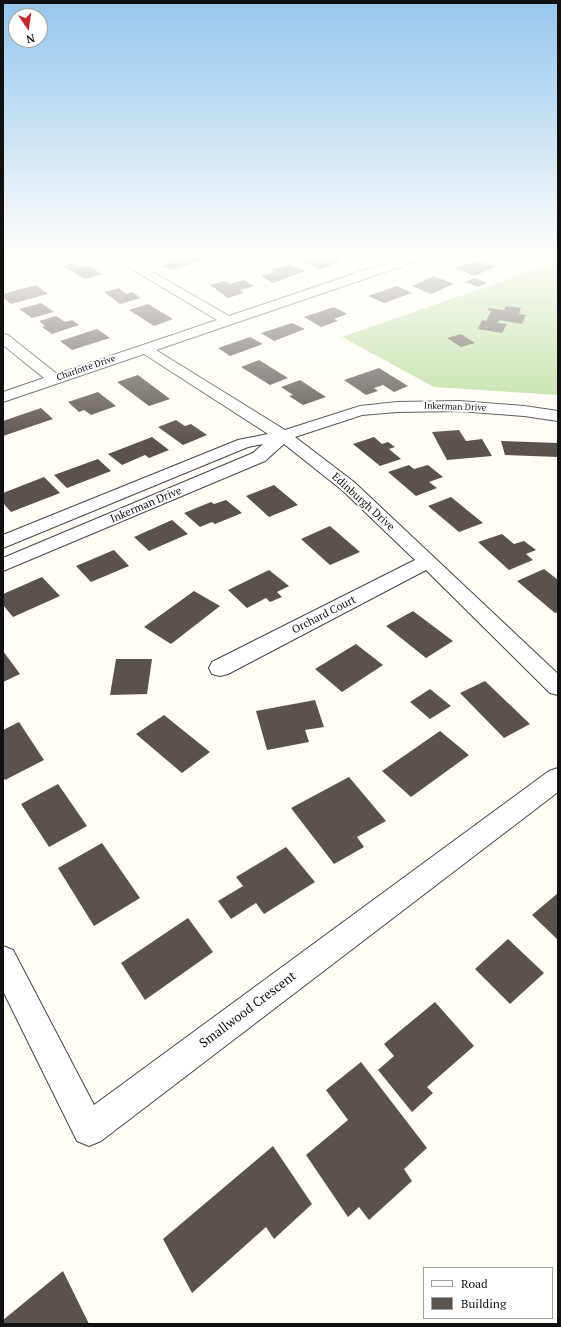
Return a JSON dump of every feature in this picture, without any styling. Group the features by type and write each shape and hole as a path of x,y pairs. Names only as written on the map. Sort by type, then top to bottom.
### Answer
{"street":[{"path":"222,318 226,320"},
{"name":"Charlotte Drive","path":"3,397 232,318"},
{"path":"3,338 55,379"},
{"name":"Edinburgh Drive","path":"144,348 283,436 348,486 558,687"},
{"name":"Inkerman Drive","path":"3,542 244,443 283,436 360,411 397,407 459,406 524,411 558,416"},
{"name":"Inkerman Drive","path":"3,565 259,457 283,436"},
{"name":"Orchard Court","path":"220,668 428,561"},
{"name":"Smallwood Crescent","path":"3,960 89,1129 558,778"}],"green space":[{"path":"397,318 558,318 558,395 434,387 342,337"}],"building":[{"path":"49,318 59,318 65,322 72,320 79,325 52,334 42,327 45,326 39,321"},
{"path":"141,318 173,319 154,326"},
{"path":"306,318 337,318 334,319 338,321 321,327"},
{"path":"488,318 525,318 522,324 499,320 498,323 507,324 502,333 478,329 482,320 486,321"},
{"path":"292,323 305,329 274,341 261,333"},
{"path":"97,329 110,338 72,350 60,341"},
{"path":"461,334 475,343 461,347 447,338"},
{"path":"250,337 263,344 230,356 218,348"},
{"path":"259,360 288,378 270,385 241,367"},
{"path":"379,368 408,386 394,392 383,385 374,388 378,391 366,395 344,380"},
{"path":"138,375 170,399 149,406 117,382"},
{"path":"300,380 326,397 303,405 289,396 293,395 281,387"},
{"path":"98,392 116,406 91,415 84,410 79,412 68,402"},
{"path":"41,408 53,419 3,436 3,421"},
{"path":"176,420 185,426 191,424 207,435 183,445 158,427"},
{"path":"459,430 466,441 482,439 492,456 447,460 432,432"},
{"path":"152,437 169,450 149,458 145,455 122,465 108,454"},
{"path":"374,437 382,444 388,442 395,447 389,449 401,459 380,466 353,444"},
{"path":"501,441 558,443 558,457 505,455"},
{"path":"98,459 111,471 67,488 54,475"},
{"path":"409,465 414,469 428,465 443,477 429,482 437,488 416,496 388,472"},
{"path":"44,477 60,493 11,512 3,503 3,493"},
{"path":"274,485 298,505 269,517 246,496"},
{"path":"451,497 483,523 459,532 428,506"},
{"path":"226,500 242,513 215,524 212,522 200,527 184,513 211,502 214,504"},
{"path":"172,520 188,534 149,551 134,537"},
{"path":"330,526 360,552 330,565 301,539"},
{"path":"502,534 514,544 524,541 536,550 526,554 533,560 509,570 478,542"},
{"path":"114,550 129,566 91,582 76,566"},
{"path":"544,569 558,580 558,612 555,613 517,581"},
{"path":"269,570 289,586 277,592 282,597 270,602 266,598 247,608 228,590"},
{"path":"42,577 60,596 13,617 3,605 3,594"},
{"path":"194,591 220,606 171,644 144,627"},
{"path":"413,611 453,641 426,658 386,626"},
{"path":"356,644 383,665 342,692 315,669"},
{"path":"3,651 20,674 3,682"},
{"path":"116,659 152,659 147,694 110,695"},
{"path":"485,681 530,724 504,738 460,693"},
{"path":"430,689 451,706 430,719 410,702"},
{"path":"315,700 324,727 305,730 309,742 267,750 256,711"},
{"path":"164,715 210,752 182,773 136,734"},
{"path":"19,722 44,760 5,780 3,777 3,730"},
{"path":"440,731 469,755 411,797 382,771"},
{"path":"349,777 386,821 357,837 364,847 334,864 291,808"},
{"path":"58,784 87,826 49,847 21,804"},
{"path":"102,843 140,898 94,926 58,868"},
{"path":"286,847 315,882 264,914 256,903 231,919 218,901 243,886 236,877"},
{"path":"558,893 558,940 532,915"},
{"path":"188,918 213,952 145,1000 121,963"},
{"path":"508,939 544,973 510,1004 475,969"},
{"path":"435,1002 474,1046 427,1087 433,1093 412,1112 378,1070 394,1056 384,1044"},
{"path":"361,1062 427,1148 404,1169 412,1181 369,1220 359,1207 348,1217 306,1155 348,1120 326,1090"},
{"path":"273,1146 312,1204 274,1239 266,1227 192,1293 163,1239"},
{"path":"63,1271 89,1324 3,1324 3,1320"}]}
